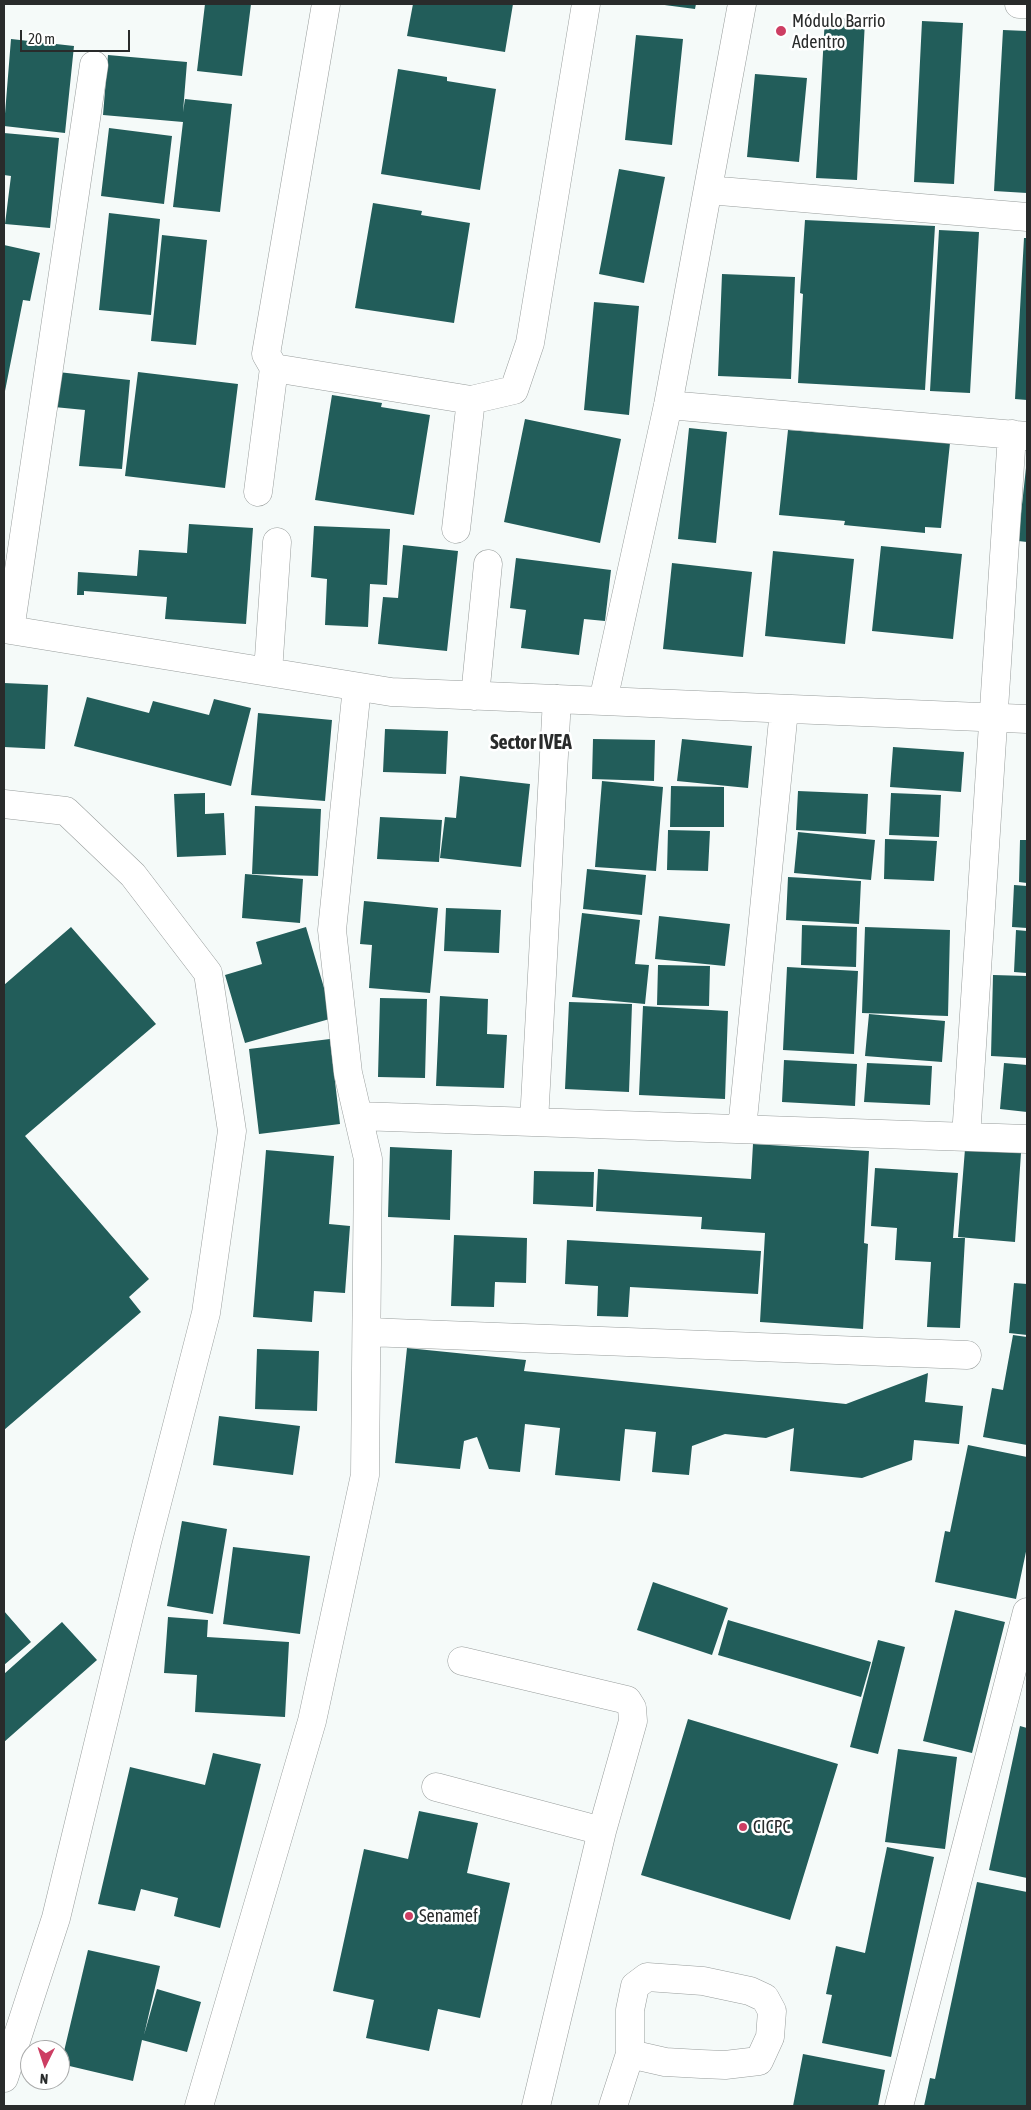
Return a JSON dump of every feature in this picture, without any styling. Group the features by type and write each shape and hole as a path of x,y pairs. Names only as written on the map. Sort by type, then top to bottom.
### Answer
{"street":[{"path":"258,492 274,368 266,354 326,4"},
{"path":"274,368 471,400 514,390 530,343 586,4"},
{"path":"603,701 668,405 742,4"},
{"path":"1019,4 1027,4"},
{"path":"94,65 7,630 391,692 1027,719"},
{"path":"708,190 1027,217"},
{"path":"456,529 471,400"},
{"path":"668,405 1020,435 992,718 966,1137"},
{"path":"268,672 277,542"},
{"path":"475,696 488,564"},
{"path":"199,2106 312,1721 365,1475 368,1159 348,1073 332,930 357,686"},
{"path":"534,1122 557,699"},
{"path":"742,1129 784,710"},
{"path":"4,804 66,811 133,875 208,973 232,1131 206,1313 147,1542 56,1918 4,2078"},
{"path":"358,1116 1027,1139"},
{"path":"367,1332 967,1355"},
{"path":"899,2106 1027,1612"},
{"path":"462,1661 627,1700 632,1708 632,1721 602,1831 536,2106"},
{"path":"436,1787 602,1831"},
{"path":"613,2106 630,2054 630,2010 635,1986 647,1977 704,1981 750,1990 765,1998 772,2011 770,2037 759,2061 725,2065 664,2062 630,2054"}],"building":[{"path":"205,4 251,4 242,76 197,71"},
{"path":"413,4 513,4 505,52 407,36"},
{"path":"657,4 696,4 695,9"},
{"path":"825,17 865,20 857,180 816,178"},
{"path":"922,21 963,23 954,184 914,182"},
{"path":"1003,30 1027,31 1027,193 994,191"},
{"path":"636,35 683,39 672,145 625,140"},
{"path":"11,39 74,46 65,133 4,126"},
{"path":"108,55 187,62 183,112 185,99 232,104 220,212 173,207 183,122 103,115"},
{"path":"398,69 447,77 447,81 496,89 480,190 381,174"},
{"path":"755,74 807,78 799,162 747,157"},
{"path":"109,128 172,136 164,204 101,196"},
{"path":"4,133 59,138 50,228 5,224 11,176 4,175"},
{"path":"619,169 665,177 644,283 599,274"},
{"path":"373,203 422,211 421,215 470,223 454,323 355,308"},
{"path":"109,213 160,219 151,315 99,310"},
{"path":"805,220 935,226 925,390 798,383 803,294 800,293"},
{"path":"939,230 979,232 970,393 930,391"},
{"path":"162,235 207,240 196,345 151,341"},
{"path":"1024,238 1027,238 1027,400 1015,399"},
{"path":"4,245 40,253 30,301 23,300 5,391"},
{"path":"722,274 795,277 791,379 718,376"},
{"path":"594,302 639,306 629,415 584,410"},
{"path":"58,372 130,380 122,469 79,466 85,410 54,407"},
{"path":"138,372 238,384 225,488 125,476"},
{"path":"332,395 382,403 381,407 430,415 414,515 315,500"},
{"path":"525,419 621,439 600,543 504,522"},
{"path":"689,428 727,432 716,543 678,539"},
{"path":"788,430 950,443 941,528 925,527 925,533 844,525 845,521 779,515"},
{"path":"1027,468 1027,542 1018,541"},
{"path":"189,524 253,528 246,624 165,619 167,597 84,591 84,595 77,595 78,572 137,576 139,550 187,553"},
{"path":"314,526 390,529 387,585 370,584 368,627 325,625 327,579 311,577"},
{"path":"403,545 458,551 447,651 378,644 383,597 398,598"},
{"path":"881,546 962,554 953,639 872,631"},
{"path":"773,551 854,559 845,644 765,636"},
{"path":"516,558 611,570 605,621 584,619 579,655 521,648 526,610 510,608"},
{"path":"672,563 752,572 743,657 663,649"},
{"path":"4,683 48,685 45,749 4,747"},
{"path":"87,697 149,713 153,701 209,715 214,699 251,708 231,786 74,746"},
{"path":"258,713 332,720 325,801 251,795"},
{"path":"385,729 448,731 446,774 383,772"},
{"path":"593,739 655,740 654,781 592,779"},
{"path":"682,739 752,746 748,788 677,781"},
{"path":"893,747 964,752 961,792 890,787"},
{"path":"460,776 530,784 521,867 440,858 445,817 456,818"},
{"path":"602,781 663,787 656,871 595,867"},
{"path":"671,786 724,787 724,827 670,827"},
{"path":"798,791 868,794 866,834 796,830"},
{"path":"205,793 205,814 224,813 226,855 177,857 174,794"},
{"path":"891,793 941,795 939,837 889,835"},
{"path":"255,806 321,809 318,876 252,874"},
{"path":"380,817 442,820 439,862 377,859"},
{"path":"668,830 710,831 708,871 667,870"},
{"path":"798,832 875,840 871,880 794,873"},
{"path":"885,839 937,841 934,881 884,879"},
{"path":"1020,840 1027,840 1027,883 1019,882"},
{"path":"587,869 646,875 642,915 583,909"},
{"path":"245,874 303,879 300,923 242,918"},
{"path":"788,877 861,881 859,924 786,920"},
{"path":"1014,885 1027,886 1027,928 1012,927"},
{"path":"364,901 438,908 430,993 369,988 372,945 360,944"},
{"path":"446,908 501,910 499,953 444,951"},
{"path":"582,913 640,920 635,964 649,965 645,1004 572,997"},
{"path":"659,916 730,924 725,966 655,959"},
{"path":"802,925 857,927 856,967 801,965"},
{"path":"71,927 156,1024 25,1136 149,1279 129,1297 141,1312 4,1430 4,985"},
{"path":"306,927 333,1018 245,1043 225,975 262,964 256,942"},
{"path":"865,927 950,930 948,1016 862,1013"},
{"path":"1016,930 1027,931 1027,973 1014,972"},
{"path":"658,965 710,966 709,1006 657,1005"},
{"path":"787,967 858,971 854,1054 783,1050"},
{"path":"993,975 1027,976 1027,1058 991,1056"},
{"path":"440,996 488,999 487,1034 507,1035 504,1088 436,1086"},
{"path":"380,998 427,999 425,1078 378,1077"},
{"path":"569,1002 632,1004 629,1092 565,1089"},
{"path":"643,1006 728,1011 725,1099 639,1095"},
{"path":"869,1014 945,1021 942,1062 865,1056"},
{"path":"330,1039 340,1124 259,1134 249,1049"},
{"path":"784,1060 857,1064 855,1106 782,1102"},
{"path":"867,1063 932,1066 930,1105 864,1102"},
{"path":"1004,1063 1027,1065 1027,1112 1000,1109"},
{"path":"753,1144 869,1151 864,1243 868,1244 863,1329 760,1322 765,1233 701,1229 702,1217 596,1211 598,1169 751,1179"},
{"path":"390,1147 452,1150 450,1220 388,1217"},
{"path":"965,1149 1021,1153 1015,1242 958,1237"},
{"path":"266,1150 334,1156 329,1224 350,1226 345,1293 314,1291 312,1322 253,1317"},
{"path":"875,1168 958,1173 953,1238 965,1238 960,1328 927,1327 931,1262 895,1260 897,1228 871,1226"},
{"path":"534,1171 594,1172 593,1207 533,1204"},
{"path":"454,1235 527,1238 526,1283 495,1282 494,1307 451,1306"},
{"path":"567,1240 761,1251 758,1294 630,1287 628,1317 597,1316 598,1286 565,1284"},
{"path":"1014,1283 1027,1284 1027,1335 1009,1333"},
{"path":"1013,1335 1027,1337 1027,1445 983,1437 992,1388 1003,1390"},
{"path":"407,1348 526,1360 524,1371 846,1404 928,1373 925,1402 963,1406 959,1444 914,1440 912,1460 862,1478 790,1471 794,1428 766,1438 725,1434 692,1446 689,1475 652,1472 656,1432 625,1429 620,1481 555,1475 560,1428 525,1424 520,1472 489,1469 477,1437 464,1441 460,1469 395,1463"},
{"path":"257,1349 319,1351 317,1411 255,1409"},
{"path":"219,1416 300,1426 293,1475 213,1465"},
{"path":"968,1445 1027,1457 1027,1547 1016,1599 935,1582 945,1531 950,1532"},
{"path":"182,1521 227,1529 213,1614 167,1606"},
{"path":"233,1547 310,1556 300,1634 223,1624"},
{"path":"653,1582 728,1608 712,1655 637,1630"},
{"path":"955,1610 1005,1622 972,1753 923,1741"},
{"path":"4,1611 31,1642 4,1665"},
{"path":"168,1617 208,1620 207,1637 289,1642 285,1717 195,1712 197,1675 164,1673"},
{"path":"728,1620 871,1662 861,1697 718,1655"},
{"path":"62,1622 97,1660 4,1742 4,1674"},
{"path":"878,1640 905,1647 878,1754 850,1747"},
{"path":"688,1719 838,1764 790,1920 641,1875"},
{"path":"1020,1726 1027,1728 1027,1878 989,1870"},
{"path":"898,1749 957,1757 945,1849 885,1842"},
{"path":"213,1753 261,1764 220,1928 174,1916 178,1898 141,1889 135,1911 98,1904 130,1767 205,1785"},
{"path":"419,1811 478,1823 467,1873 510,1883 480,2018 438,2009 429,2051 366,2038 374,2000 333,1991 364,1849 408,1859"},
{"path":"887,1847 934,1857 891,2057 822,2043 832,1995 826,1994 836,1946 865,1953"},
{"path":"977,1882 1027,1892 1027,2106 924,2106 930,2078 935,2079"},
{"path":"88,1950 160,1966 144,2035 157,1989 201,2002 187,2052 142,2040 133,2081 70,2066 70,2040 67,2040"},
{"path":"803,2054 885,2070 878,2106 793,2106"}],"place":[{"name":"Módulo Barrio Adentro","path":"781,31"},
{"name":"CICPC","path":"743,1827"},
{"name":"Senamef","path":"409,1916"}],"district":[{"name":"Sector IVEA","path":"531,743"}]}
